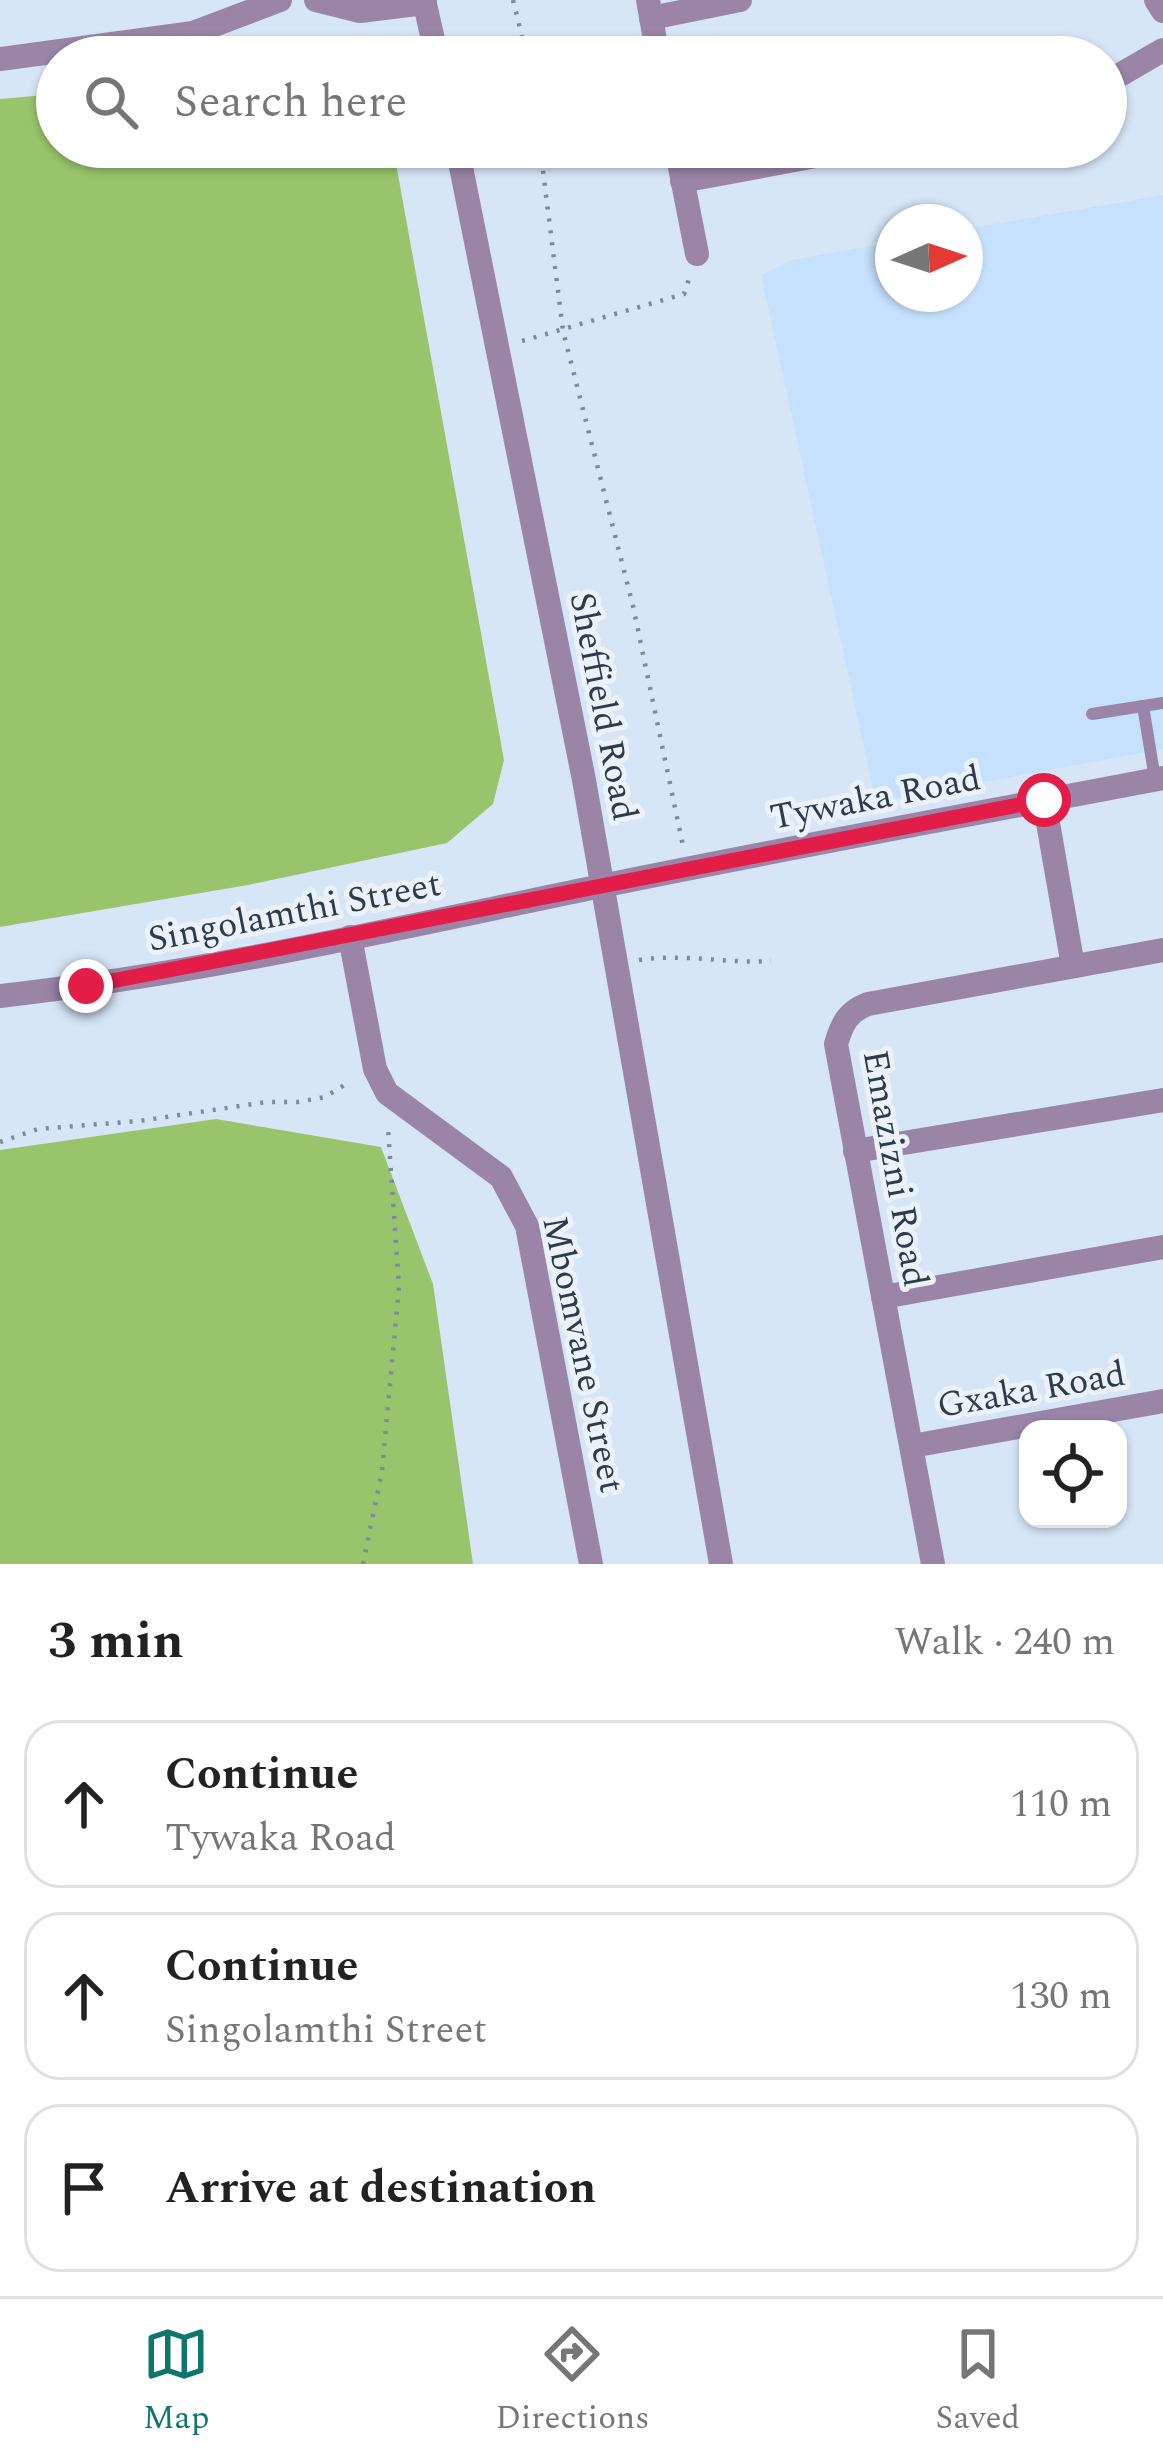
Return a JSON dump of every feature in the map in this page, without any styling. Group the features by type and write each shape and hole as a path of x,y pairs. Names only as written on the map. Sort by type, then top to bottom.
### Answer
{"street":[{"path":"171,36 193,33 280,0"},
{"path":"316,0 360,11 424,2 432,36"},
{"path":"649,9 740,0"},
{"path":"1156,0 1163,11"},
{"path":"1127,71 1163,50"},
{"path":"0,59 36,54"},
{"name":"Sheffield Road","path":"461,168 584,780 721,1564"},
{"path":"680,168 697,254"},
{"path":"682,181 752,168"},
{"name":"Tywaka Road","path":"601,886 1159,778"},
{"path":"1044,800 1073,966 1163,950"},
{"name":"Singolamthi Street","path":"0,996 86,986 601,886"},
{"name":"Mbomvane Street","path":"350,937 375,1069 387,1093 500,1177 527,1226 591,1564"},
{"name":"Emazizni Road","path":"933,1564 836,1044 842,1024 854,1009 1073,966"},
{"path":"855,1151 1163,1100"},
{"path":"884,1298 1163,1247"},
{"name":"Gxaka Road","path":"911,1446 1163,1401"}],"lane":[{"path":"1092,713 1163,703"},
{"path":"1143,706 1159,778"}],"path":[{"path":"513,0 522,36"},
{"path":"543,168 563,331 633,606 687,869"},
{"path":"499,347 684,294 697,254"},
{"path":"616,964 664,956 771,961"},
{"path":"0,1142 38,1130 325,1097 375,1069"},
{"path":"363,1564 382,1471 399,1288 387,1093"}],"shaded area":[{"path":"1163,195 1163,749 876,802 761,275 791,260 875,245 875,312 983,312 983,226"}],"green space":[{"path":"36,96 36,168 397,168 504,760 493,804 447,843 248,885 0,927 0,99"},
{"path":"216,1119 381,1147 433,1284 473,1564 0,1564 0,1150"}],"route":[{"path":"86,986 1044,800"}]}
